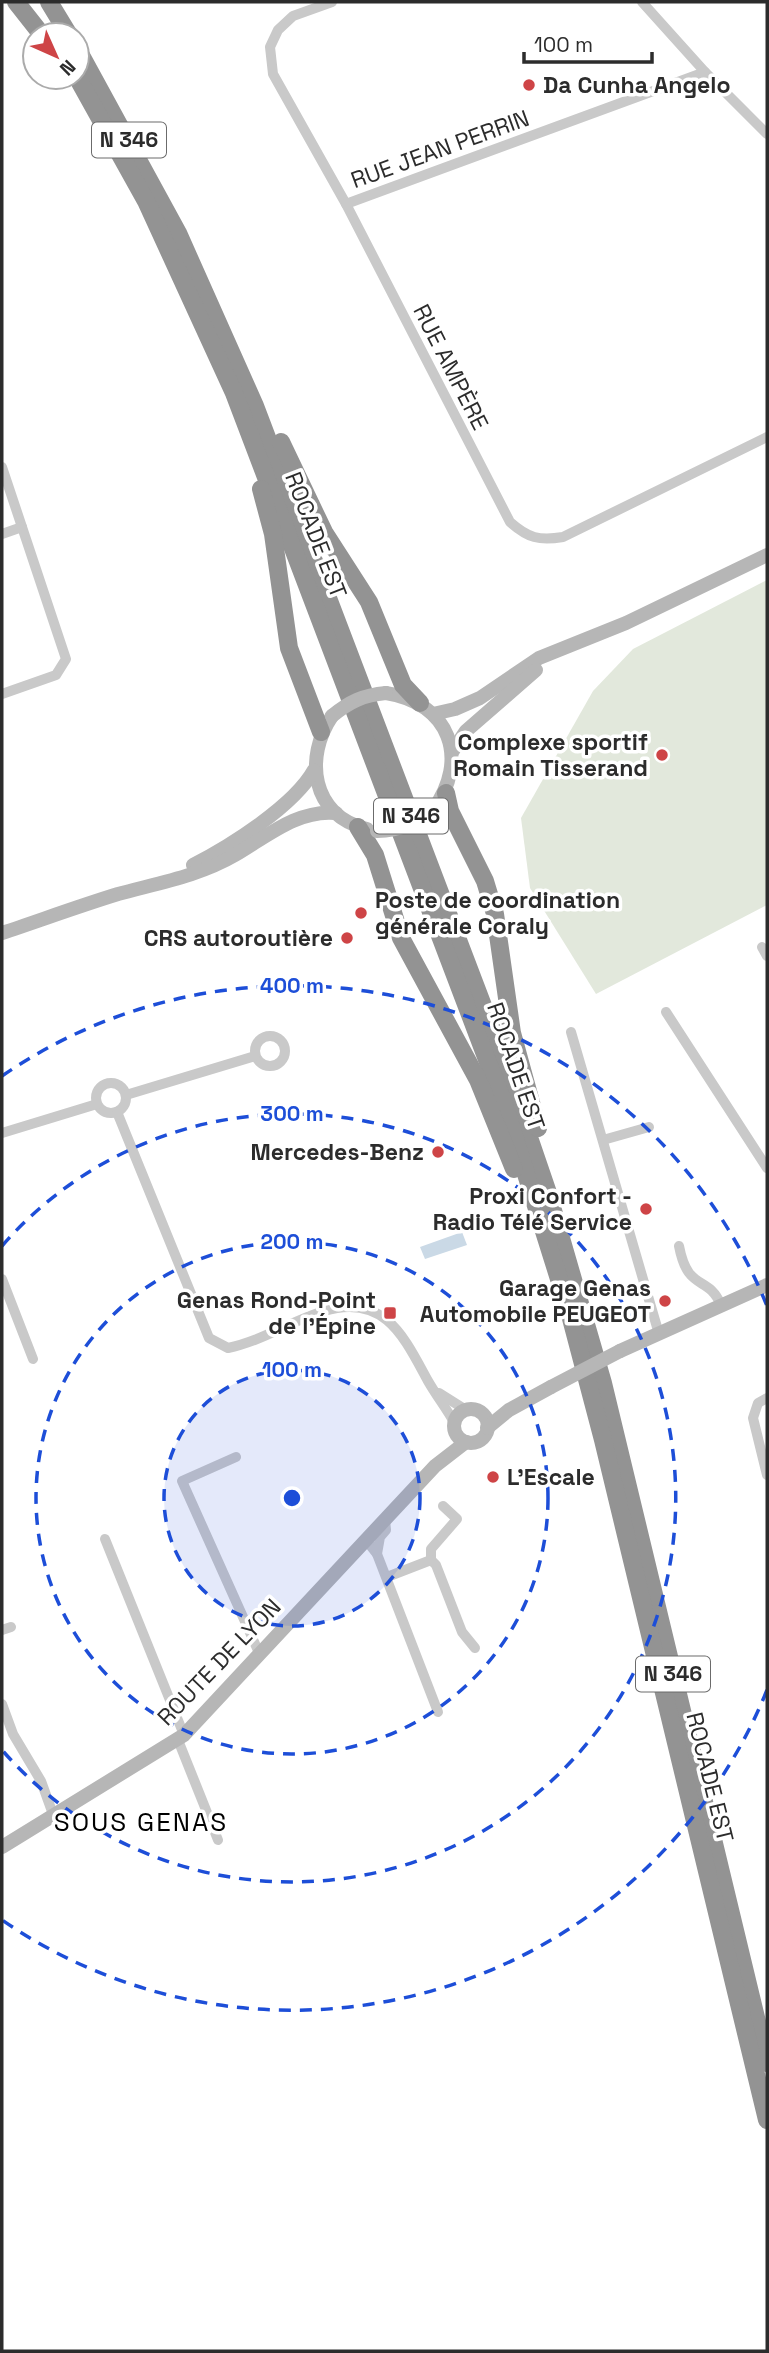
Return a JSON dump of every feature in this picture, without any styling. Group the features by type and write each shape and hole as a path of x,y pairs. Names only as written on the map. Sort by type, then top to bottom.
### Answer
{"highway":[{"path":"16,2 32,21"},
{"path":"32,2 51,21"},
{"path":"49,2 57,21"},
{"path":"58,2 63,10 62,21"},
{"name":"ROCADE EST","path":"91,73 166,209 232,351 493,1032 576,1285 606,1397 767,2063"},
{"name":"ROCADE EST","path":"85,91 146,201 234,393 479,1034 535,1199 569,1311 767,2120"},
{"path":"232,351 246,364 324,532 369,601 403,685 426,708"},
{"path":"234,393 232,407 267,507 289,648 321,732"},
{"path":"446,793 450,811 485,881 495,914 512,1033 581,1275 576,1285"},
{"path":"358,827 375,855 401,938 488,1101 558,1301 569,1311"}],"main road":[{"path":"426,708 446,731 452,752 452,773 446,793 433,810 417,823 398,830 377,831 358,827 336,813 321,793 314,770 315,751 321,732 332,716 347,703 366,695 386,693 426,708 455,709 480,698 539,659 626,623 767,555"},
{"path":"452,752 466,731 494,705 544,663 575,644"},
{"path":"150,885 196,864 234,840 306,785 314,770"},
{"path":"2,933 150,885 184,877 232,857 278,827 310,814 336,813"},
{"path":"509,1410 473,1411 458,1415 454,1426 466,1442 480,1440 487,1428 509,1410 551,1387 620,1351 767,1285"},
{"path":"473,1411 485,1417 487,1428"},
{"name":"ROUTE DE LYON","path":"435,1465 454,1426"},
{"name":"ROUTE DE LYON","path":"2,1847 181,1737 435,1465 466,1442"}],"street":[{"name":"RUE AMPÈRE","path":"332,2 293,16 278,30 270,47 273,74 346,204 505,514 524,535 538,539 563,537 767,438"},
{"path":"642,2 705,72 767,134"},
{"name":"RUE JEAN PERRIN","path":"346,204 705,72"},
{"path":"2,467 66,659 56,675 2,694"},
{"path":"2,534 22,527"},
{"path":"666,1012 767,1168"},
{"path":"571,1032 659,1334"},
{"path":"126,1095 255,1056"},
{"path":"107,1084 118,1085 126,1095 124,1107 117,1112 107,1113 97,1104 98,1091 107,1084"},
{"path":"2,1133 97,1104"},
{"path":"117,1112 209,1338 228,1348 242,1345 323,1311 359,1308 385,1318 408,1340 454,1426"},
{"path":"603,1140 649,1127"},
{"path":"679,1246 682,1264 691,1279 716,1292 721,1305"},
{"path":"2,1279 33,1359"},
{"path":"433,1388 473,1411"},
{"path":"767,1398 758,1404 753,1418 767,1475"},
{"path":"236,1457 182,1481 260,1655"},
{"path":"443,1506 457,1520 431,1549 431,1560 436,1565 465,1639 475,1648"},
{"path":"379,1557 380,1537 386,1530 385,1520"},
{"path":"105,1539 218,1840"},
{"path":"366,1540 379,1557 438,1712"},
{"path":"351,1557 379,1557"},
{"path":"387,1577 431,1560"},
{"path":"2,1704 13,1734 41,1781 54,1817"}],"shaded area":[{"name":"Complexe sportif Romain Tisserand","path":"767,580 767,905 596,994 530,888 521,818 593,691 633,649"}],"water":[{"path":"462,1232 467,1245 425,1259 420,1247"}],"place":[{"name":"Da Cunha Angelo","path":"529,85"},
{"name":"Complexe sportif Romain Tisserand","path":"662,755"},
{"name":"Poste de coordination générale Coraly","path":"361,913"},
{"name":"CRS autoroutière","path":"347,938"},
{"name":"Mercedes-Benz","path":"438,1152"},
{"name":"Proxi Confort - Radio Télé Service","path":"646,1209"},
{"name":"Garage Genas Automobile PEUGEOT","path":"665,1301"},
{"name":"Genas Rond-Point de l'Épine","path":"390,1313"},
{"name":"L'Escale","path":"493,1477"}],"district":[{"name":"SOUS GENAS","path":"141,1822"}]}
